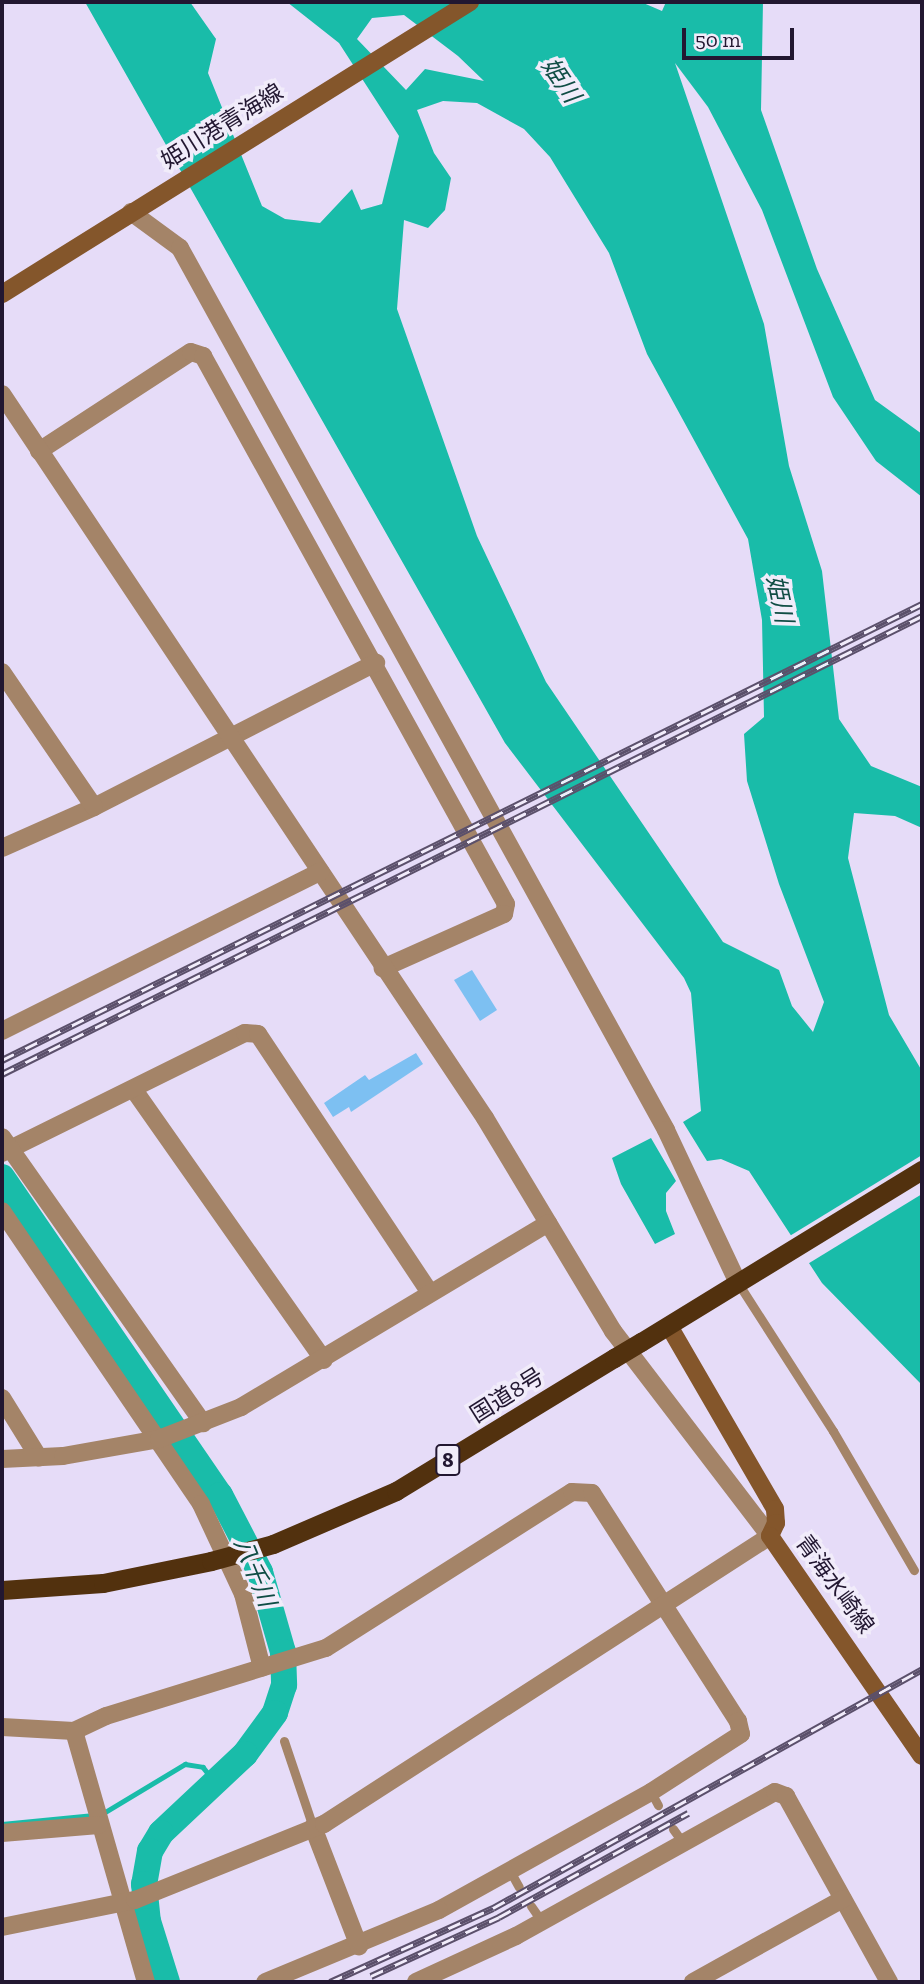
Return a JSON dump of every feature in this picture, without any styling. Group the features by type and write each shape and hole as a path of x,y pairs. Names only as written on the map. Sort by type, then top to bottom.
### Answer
{"highway":[{"name":"国道8号","path":"2,1590 103,1583 211,1561 273,1544 396,1491 922,1170"}],"main road":[{"name":"姫川港青海線","path":"2,295 150,199 470,2"},
{"name":"青海水崎線","path":"669,1326 775,1509 776,1523 770,1536 922,1756"}],"street":[{"path":"131,212 180,248 746,1278"},
{"path":"39,451 191,352 203,356 376,663 506,904 504,914 383,968"},
{"path":"2,394 485,1118 658,1396 770,1536 663,1602 456,1739 313,1827 128,1902 2,1927"},
{"path":"2,848 94,807 230,735 376,663"},
{"path":"2,672 94,807"},
{"path":"2,1031 320,872"},
{"path":"203,1423 4,1146 134,1090 245,1033 258,1034 430,1293"},
{"path":"134,1090 324,1360"},
{"path":"2,1211 159,1439 219,1538 243,1594 262,1668"},
{"path":"2,1459 39,1458 159,1439 241,1407 324,1360 548,1223"},
{"path":"2,1398 39,1458"},
{"path":"2,1727 74,1731 106,1716 262,1668 341,1639 579,1490 597,1499 738,1721 741,1734 655,1799 515,1879 359,1946 265,1982"},
{"path":"74,1731 99,1825 128,1902 145,1982"},
{"path":"416,1982 542,1922 677,1835 780,1792 889,1982"},
{"path":"2,1833 99,1825"},
{"path":"313,1827 359,1946"},
{"path":"693,1982 843,1899"}],"lane":[{"path":"746,1278 914,1570"},
{"path":"284,1741 313,1827"},
{"path":"531,1906 542,1922"}],"water":[{"name":"姫川","path":"85,2 190,2 216,39 208,73 262,206 285,219 320,223 352,189 361,210 382,204 399,136 339,43 287,2 641,2 662,11 666,2 763,2 761,110 817,269 875,400 922,434 922,497 876,461 833,397 762,210 708,107 675,63 764,324 789,466 822,571 839,719 871,766 922,787 922,828 895,816 854,813 848,858 889,1015 922,1071 922,1385 822,1283 749,1171 721,1159 707,1161 683,1122 701,1111 691,993 684,978 505,743","holes":["404,15 458,56 484,81 425,69 406,90 357,39 372,18","443,101 477,103 524,129 550,157 609,253 647,354 748,539 762,620 764,717 744,734 747,781 779,884 824,1002 813,1032 792,1006 779,970 723,942 546,682 477,536 397,309 404,220 428,228 445,210 451,178 434,153 417,110"]},
{"path":"651,1138 676,1181 666,1193 666,1211 675,1234 655,1244 621,1184 612,1158"}],"pier":[{"path":"922,1155 922,1194 806,1265 788,1237"}],"building":[{"path":"472,970 497,1010 480,1021 454,980"},
{"path":"416,1053 423,1064 351,1112 349,1107 333,1117 324,1103 365,1075 369,1080"}],"waterway":[{"name":"八千川","path":"2,1177 220,1495 260,1572 283,1652 284,1685 275,1713 245,1754 161,1833 150,1851 144,1884 148,1921 167,1982"},
{"path":"102,1814 185,1764 203,1767 213,1780"},
{"path":"2,1824 94,1815"}],"railway":[{"path":"2,1060 922,604"},
{"path":"2,1074 922,616"},
{"path":"330,1982 493,1908 922,1669"},
{"path":"371,1976 499,1917 688,1813"}]}
